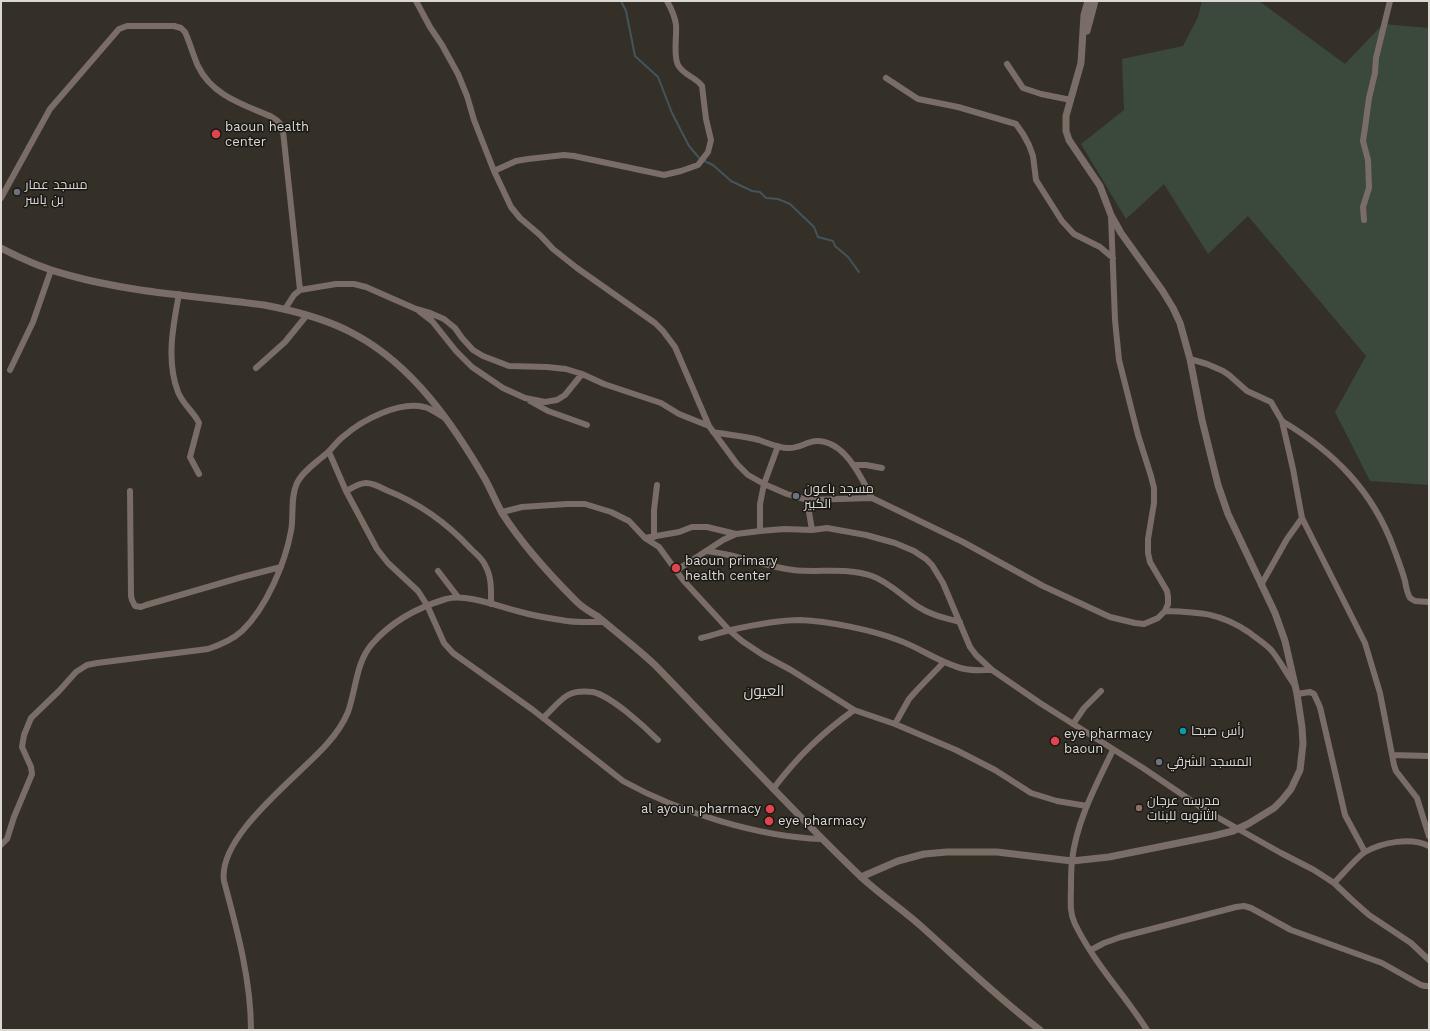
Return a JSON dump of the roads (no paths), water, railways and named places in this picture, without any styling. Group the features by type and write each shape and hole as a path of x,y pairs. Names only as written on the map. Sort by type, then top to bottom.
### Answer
{"street":[{"path":"416,1 458,74 494,171 511,207 520,218 540,235 553,249 577,268 655,323 663,331 676,347 709,426 737,464 748,475 787,494 807,500 872,498 963,542 1043,586 1110,617 1135,624 1144,624 1158,618 1165,611 1168,604 1167,591 1150,562 1148,553 1148,540 1154,503 1154,488 1138,435 1119,360 1115,320 1111,216"},
{"path":"494,171 516,161 564,155 664,175 681,172 698,165 708,152 711,140 704,108 702,86 699,81 678,66 676,23 667,1"},
{"path":"1364,220 1363,207 1369,188 1368,160 1364,141 1365,128 1369,98 1375,73 1376,58 1390,1"},
{"path":"862,877 909,857 947,852 997,852 1072,861 1109,857 1213,836 1238,829 1261,817 1274,808 1287,794 1297,777 1302,760 1302,727 1297,694 1283,632 1228,514 1218,485 1202,420 1184,333 1173,308 1162,290 1121,233 1111,216 1100,186 1069,140 1066,131 1066,116 1081,62 1089,2"},
{"path":"1,198 50,109 119,29 127,26 174,26 181,28 185,32 203,75 222,94 230,99 279,120 283,131 300,290"},
{"path":"1007,64 1023,88 1041,94 1071,100"},
{"path":"886,78 918,99 1016,124 1029,145 1033,156 1036,180 1062,221 1074,234 1100,247 1113,258"},
{"path":"1,248 51,270 102,283 285,309 307,315 340,327 358,336 390,358 416,382 445,418 486,481 502,512 533,554 578,604 604,622 653,664 822,839 862,877 919,924 988,988 1040,1030"},
{"path":"10,370 33,322 51,270"},
{"path":"285,309 294,295 300,290 336,284 354,284 366,287 416,309 444,319 456,328 462,338 473,350 483,356 509,366 566,368 604,384 661,403 679,414 709,426"},
{"path":"179,294 172,336 173,368 178,392 182,401 199,423 190,457 199,474"},
{"path":"416,309 432,321 456,351 472,367 504,388 548,411 586,425"},
{"path":"256,368 285,342 307,315"},
{"path":"1190,359 1217,368 1229,375 1254,395 1267,399 1271,402 1282,421 1302,518 1365,643 1376,681 1396,770 1417,798 1429,836"},
{"path":"525,398 546,402 557,400 565,395 582,374"},
{"path":"1,845 8,837 14,817 32,774 31,767 23,751 22,742 28,723 33,715 59,692 76,672 87,665 97,663 208,649 220,645 232,638 242,631 252,620 264,602 280,567 291,531 293,499 297,483 306,472 329,452 343,436 377,416 396,408 407,406 425,407 445,418"},
{"path":"1282,421 1297,430 1330,455 1347,472 1371,502 1383,524 1394,549 1410,598 1415,601 1429,602"},
{"path":"713,432 758,440 778,446 794,448 819,441 837,448 853,464 872,498"},
{"path":"760,531 760,504 764,484 778,446"},
{"path":"329,452 346,490 377,549 388,563 414,587 428,606 444,643 453,653 543,718 623,781 662,801 713,818 775,834 822,839"},
{"path":"853,464 882,468"},
{"path":"346,490 361,484 370,484 401,496 418,505 438,519 462,538 482,558 487,567 490,578 491,604"},
{"path":"654,537 654,510 657,486"},
{"path":"130,491 131,596 135,606 141,607 280,567"},
{"path":"807,500 812,530"},
{"path":"502,512 522,507 585,504 611,512 629,521 645,538 659,547 683,580 729,630 763,655 791,670 854,710 927,737 976,760 1032,793 1052,799 1087,806"},
{"path":"1261,585 1287,539 1302,518"},
{"path":"645,538 700,527 707,527 736,534 784,529 812,530 827,528 881,539 914,551 926,559 938,573 970,647 992,670 1040,703 1208,812 1314,870 1334,883 1369,915 1411,943 1429,960"},
{"path":"677,570 736,534"},
{"path":"706,551 723,553 792,570 814,572 861,572 881,579 927,612 960,622"},
{"path":"438,571 458,597"},
{"path":"251,1030 251,1012 242,957 223,874 228,857 236,840 266,804 298,774 338,731 348,710 363,658 371,645 387,629 401,619 428,606 447,599 458,597 561,620 604,622"},
{"path":"1165,611 1206,613 1229,621 1243,628 1270,649 1294,684"},
{"path":"701,638 729,630 792,621 822,623 884,635 914,646 944,662 955,666 972,670 992,670"},
{"path":"895,724 909,699 944,662"},
{"path":"543,718 568,695 585,691 594,692 622,709 658,740"},
{"path":"1073,724 1084,708 1101,691"},
{"path":"1297,694 1308,691 1312,693 1320,707 1345,815 1364,852"},
{"path":"773,789 789,768 811,744 824,732 854,710"},
{"path":"1113,750 1087,806 1079,828 1072,861 1071,914 1075,924 1101,967 1133,1007 1147,1030"},
{"path":"1392,755 1429,756"},
{"path":"1334,883 1364,852 1402,841 1420,842 1429,846"},
{"path":"1091,950 1121,937 1236,906 1244,906 1258,911 1292,930 1382,963 1421,985 1429,986"}],"waterway":[{"path":"621,1 626,11 635,56 658,77 672,113 689,146 700,159 713,165 731,181 752,191 760,192 766,198 778,199 790,204 814,227 818,237 833,241 835,246 848,257 859,272"}],"place":[{"name":"baoun health center","path":"216,134"},
{"name":"مسجد عمار بن ياسر","path":"17,192"},
{"name":"مسجد باعون الكبير","path":"796,496"},
{"name":"baoun primary health center","path":"676,568"},
{"name":"رأس صبحا","path":"1183,731"},
{"name":"eye pharmacy baoun","path":"1055,741"},
{"name":"المسجد الشرقي","path":"1159,762"},
{"name":"مدرسه عرجان الثانويه للبنات","path":"1139,808"},
{"name":"al ayoun pharmacy","path":"770,809"},
{"name":"eye pharmacy","path":"769,821"}],"district":[{"name":"العيون","path":"764,692"}]}
